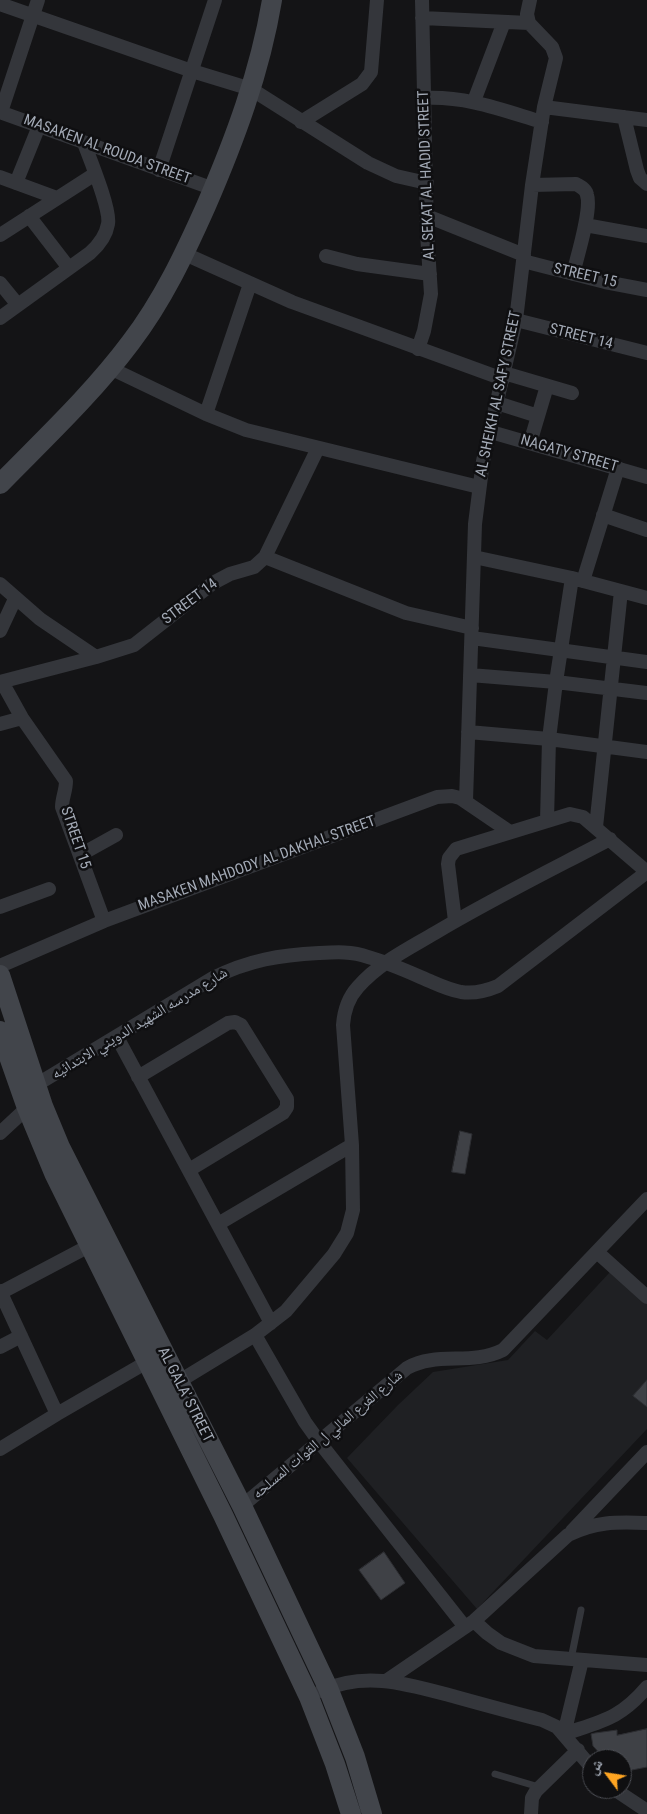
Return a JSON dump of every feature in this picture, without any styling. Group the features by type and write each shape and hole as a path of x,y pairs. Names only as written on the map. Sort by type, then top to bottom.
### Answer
{"street":[{"path":"0,112 38,0"},
{"path":"159,170 216,0"},
{"path":"0,484 110,368 151,314 185,254 234,140 252,89 263,47 272,0"},
{"path":"301,122 362,84 371,72 377,0"},
{"name":"AL SEKAT AL HADID STREET","path":"418,349 431,294 427,216 422,0"},
{"path":"422,18 529,23 527,14 530,0"},
{"path":"0,4 252,89 301,122 381,170 396,176 427,183"},
{"path":"474,101 504,22"},
{"name":"AL SHEIKH AL SAFY STREET","path":"466,801 474,557 479,486 516,320 532,185 544,107 556,58 552,47 529,23"},
{"path":"424,98 456,98 474,101 542,122"},
{"path":"544,107 647,120"},
{"name":"MASAKEN AL ROUDA STREET","path":"0,112 214,189"},
{"path":"624,118 637,170 640,178 647,184"},
{"path":"16,183 39,126"},
{"path":"0,318 97,247 106,232 109,215 84,142"},
{"path":"0,235 95,174"},
{"path":"0,177 57,198"},
{"path":"532,185 576,184 582,187 588,198 585,225 573,274"},
{"path":"29,216 69,268"},
{"name":"STREET 15","path":"427,216 524,258 573,274 647,290"},
{"path":"585,225 647,236"},
{"path":"185,254 292,302 418,349 503,376 572,394"},
{"path":"326,256 358,264 430,274"},
{"path":"0,283 18,305"},
{"path":"206,414 250,284"},
{"name":"STREET 14","path":"516,320 647,354"},
{"path":"110,368 206,414 246,430 479,486"},
{"path":"530,443 547,386"},
{"path":"497,403 538,416"},
{"name":"NAGATY STREET","path":"491,432 646,475"},
{"path":"318,448 265,557 406,613 472,633 560,650 647,662"},
{"path":"546,821 549,739 560,650 577,580 603,515 618,468"},
{"path":"603,515 647,530"},
{"name":"STREET 14","path":"1,682 134,645 213,583 230,574 254,567 265,557"},
{"path":"474,557 647,598"},
{"path":"0,584 40,619 96,657"},
{"path":"596,827 620,591"},
{"path":"0,631 15,599"},
{"path":"470,675 556,682 647,693"},
{"name":"STREET 15","path":"1,682 22,718 66,781 62,807 104,921"},
{"path":"0,724 22,718"},
{"path":"468,732 549,739 647,752"},
{"name":"MASAKEN MAHDODY AL DAKHAL STREET","path":"0,966 104,921 437,797 452,796 466,801 510,832"},
{"path":"455,921 448,864 452,853 456,849 575,814 583,817 610,839 644,877"},
{"path":"80,855 116,835"},
{"path":"170,1387 254,1335 286,1311 334,1254 347,1233 353,1210 352,1145 343,1034 344,1013 349,1000 358,988 384,962 455,921 610,839"},
{"name":"شارع مدرسه الشهيد الدويني الابتدائيه","path":"36,1085 214,978 258,960 290,954 344,952 368,956 460,992 486,990 498,986 644,877"},
{"path":"0,908 49,889"},
{"name":"AL GALA' STREET","path":"0,976 36,1085 52,1126 170,1387 223,1515 309,1697 335,1764 351,1814"},
{"path":"138,1077 228,1023 235,1022 242,1025 287,1099 287,1107 283,1113 189,1170"},
{"name":"AL GALA' STREET","path":"0,1032 6,1066 89,1246 147,1362 170,1387 242,1506 328,1688 355,1757 372,1814"},
{"path":"117,1037 271,1323"},
{"path":"0,1133 27,1108"},
{"path":"218,1224 352,1145"},
{"name":"شارع الفرع المالي ل القوات المسلحه","path":"242,1506 320,1443 399,1374 415,1364 430,1360 480,1358 492,1356 503,1350 647,1199"},
{"path":"57,1414 0,1292 89,1246"},
{"path":"598,1252 647,1297"},
{"path":"254,1335 320,1443 469,1624 502,1643 534,1656 647,1665"},
{"path":"0,1347 21,1336"},
{"path":"2,1443 57,1414 147,1362"},
{"path":"386,1681 469,1624 568,1535 647,1452"},
{"path":"568,1535 579,1529 602,1523 647,1523"},
{"path":"564,1734 577,1660"},
{"path":"309,1697 349,1681 386,1681 409,1685 542,1720 557,1727 582,1755"},
{"path":"564,1734 618,1714 635,1700 647,1686"},
{"path":"532,1814 532,1798 578,1750"},
{"path":"629,1799 647,1811"}],"lane":[{"path":"577,1660 581,1610"},
{"path":"495,1774 540,1788"}],"shaded area":[{"path":"610,1272 647,1304 647,1429 477,1609 347,1458 433,1372 508,1360 535,1331 547,1340"}],"building":[{"path":"460,1131 472,1134 465,1174 452,1172"},
{"path":"647,1380 647,1407 633,1396"},
{"path":"384,1552 405,1583 381,1600 359,1570"},
{"path":"647,1729 647,1767 632,1770 632,1749 596,1749 593,1746 591,1734 617,1730 617,1735"}]}
